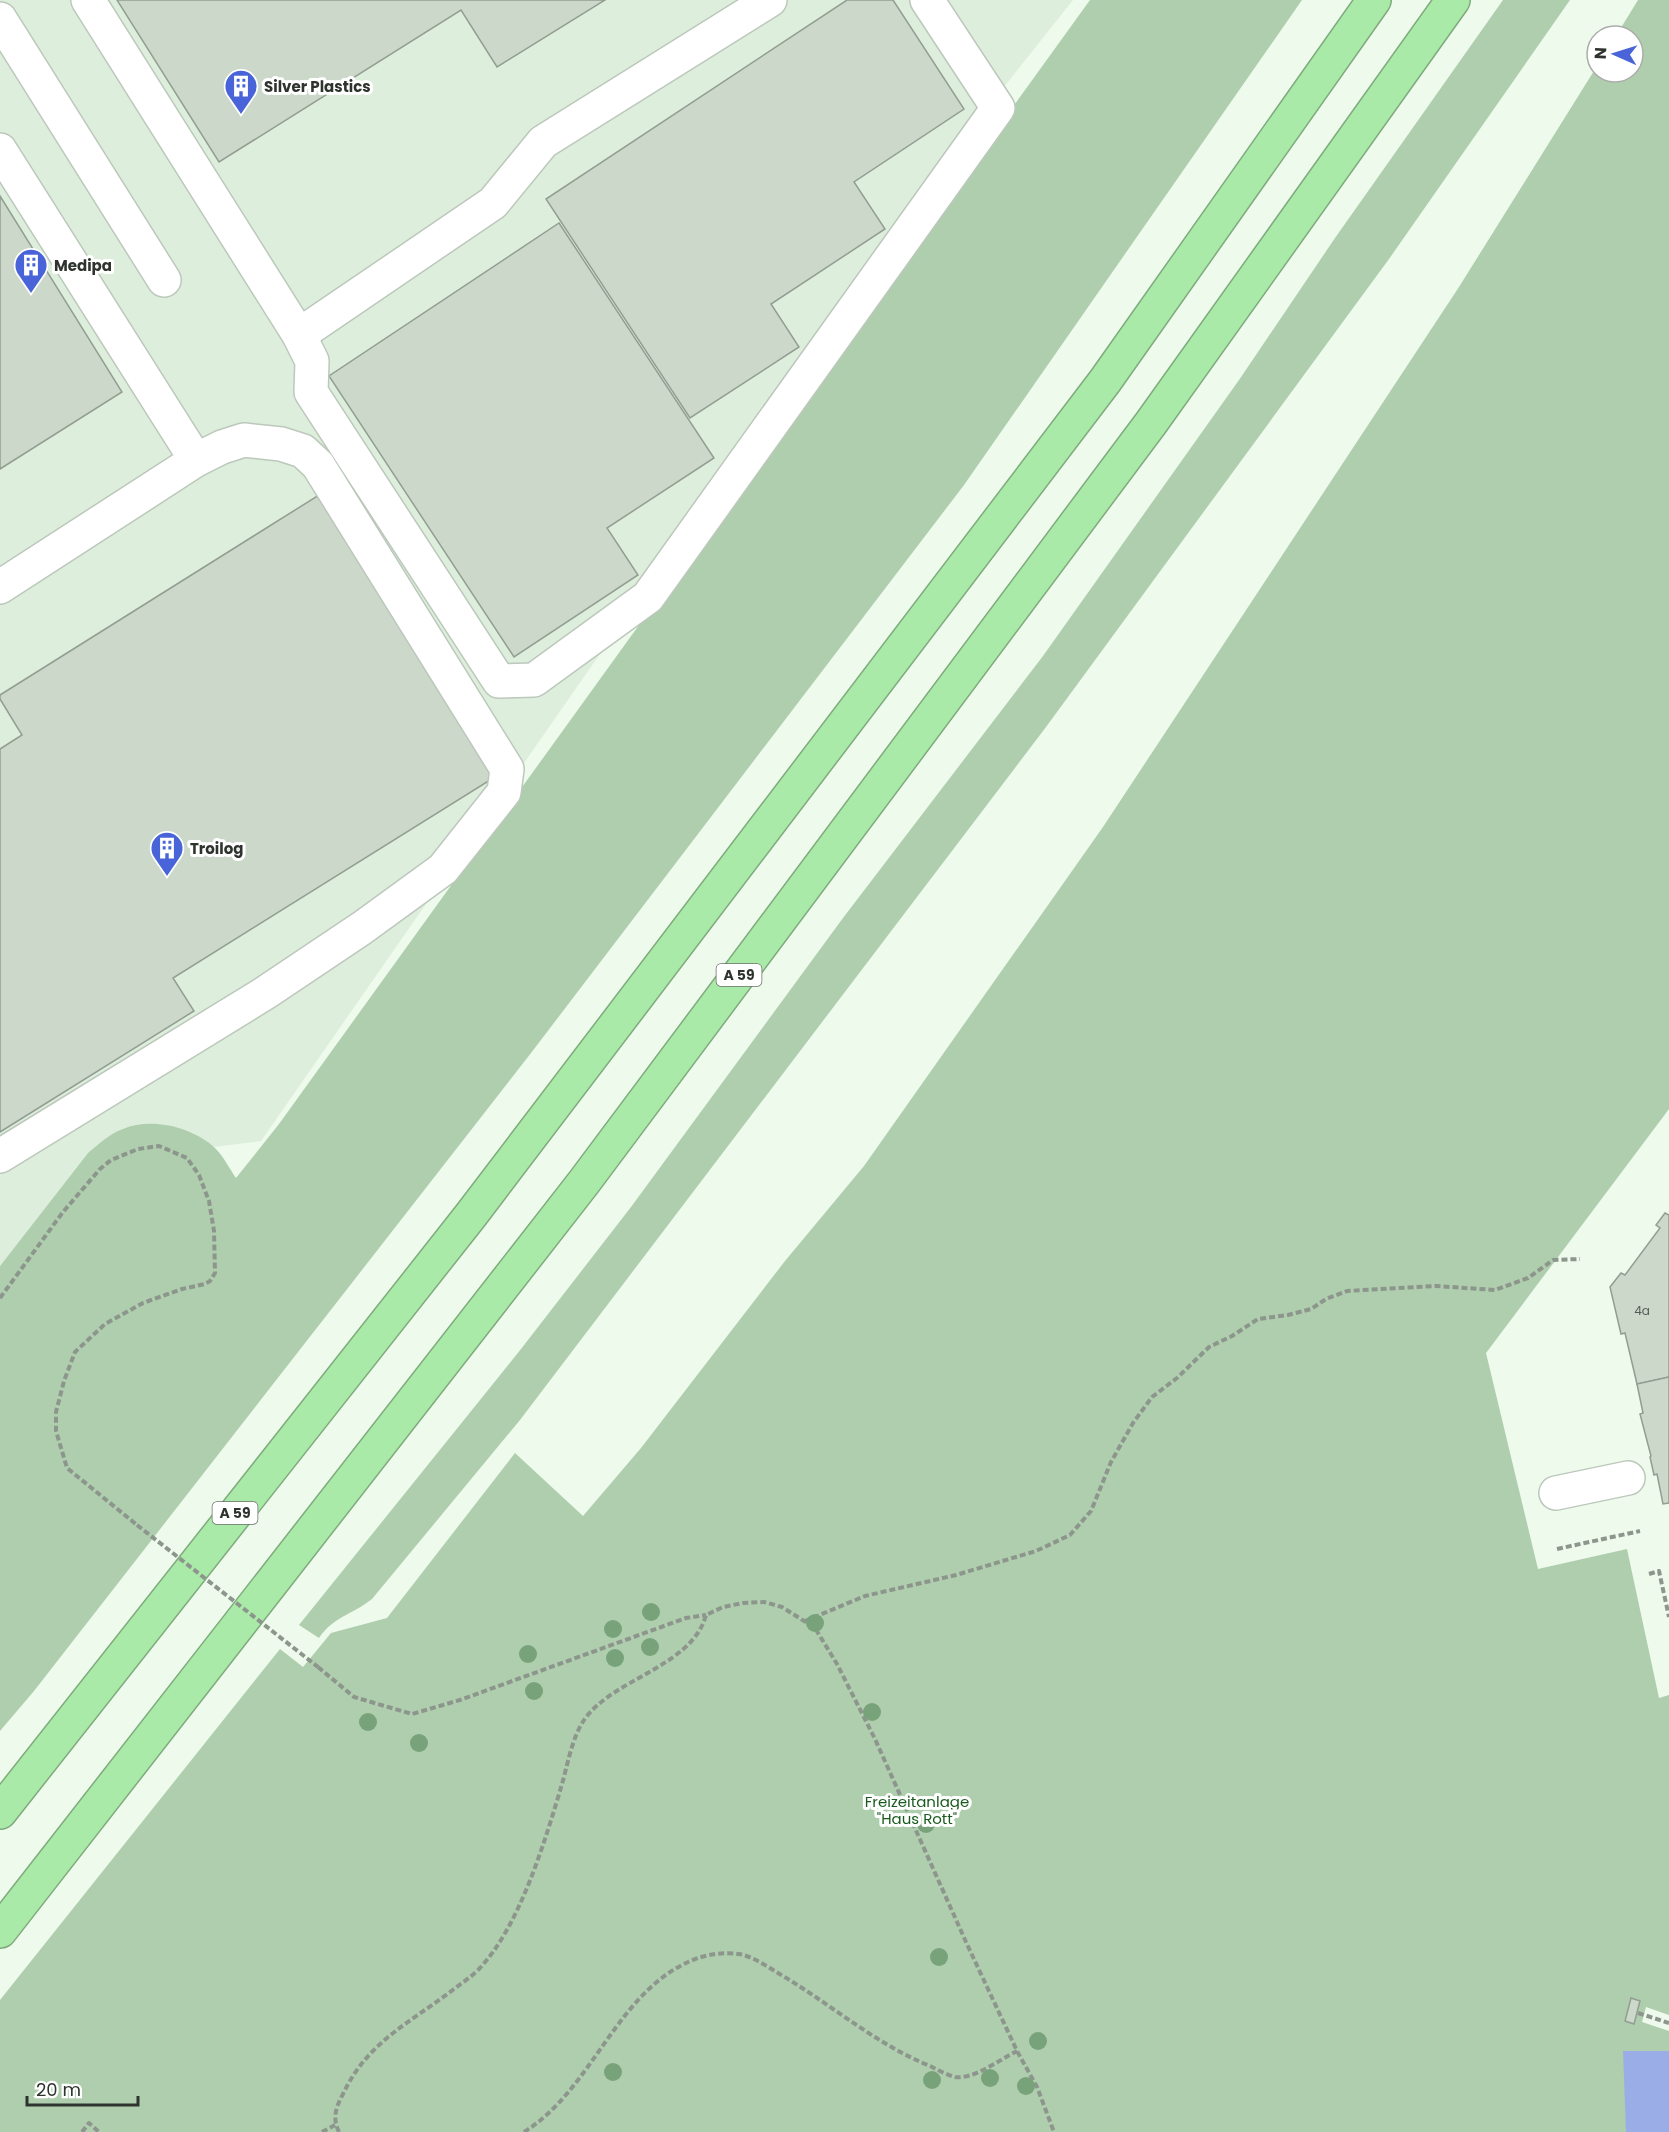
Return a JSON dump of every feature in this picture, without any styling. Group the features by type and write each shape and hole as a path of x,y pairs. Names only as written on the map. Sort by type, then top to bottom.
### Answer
{"highway":[{"name":"A 59","path":"0,1812 471,1215 1105,381 1374,0"},
{"name":"A 59","path":"0,1931 584,1182 1151,423 1453,0"}],"lane":[{"path":"88,0 299,335 312,361 311,392 499,681 534,680 648,597 998,108 927,0"},
{"path":"299,335 493,204 543,142 770,0"},
{"path":"0,19 164,280"},
{"path":"0,150 196,460"},
{"path":"0,587 196,460 222,447 244,440 281,444 303,450 318,465 507,769 504,792 443,869 362,928 265,993 0,1156"},
{"path":"1556,1493 1628,1478"}],"path":[{"path":"0,1298 63,1212 100,1169 111,1160 138,1149 159,1146 187,1158 199,1175 211,1211 215,1273 205,1284 182,1289 143,1303 105,1324 75,1352 56,1412 56,1431 60,1451 67,1468 354,1697 412,1714 460,1700 686,1618 706,1615 723,1606 743,1603 764,1602 782,1607 815,1628 837,1664 875,1738 966,1942 1037,2087 1054,2132"},
{"path":"805,1621 866,1596 956,1575 1026,1554 1070,1535 1091,1511 1111,1462 1133,1423 1152,1397 1177,1378 1209,1347 1232,1336 1258,1319 1311,1309 1326,1299 1347,1291 1436,1286 1495,1290 1528,1278 1553,1260 1580,1259"},
{"path":"1557,1549 1640,1531"},
{"path":"1649,1574 1659,1571 1669,1617"},
{"path":"339,2132 335,2125 335,2110 359,2066 375,2047 477,1971 497,1949 516,1912 534,1868 573,1743 584,1720 602,1700 668,1662 703,1627 706,1615"},
{"path":"524,2132 537,2124 565,2096 639,1997 654,1983 682,1964 713,1954 739,1954 755,1960 901,2053 956,2077 983,2070 1017,2050"},
{"path":"1638,2013 1669,2023"},
{"path":"81,2132 89,2123 99,2132"},
{"path":"322,2132 335,2125"}],"shaded area":[{"path":"0,0 1073,0 927,184 261,1141 214,1147 194,1133 179,1128 88,1153 0,1266"}],"green space":[{"path":"1090,0 1302,0 964,485 531,1053 34,1691 0,1731 0,1266 88,1153 109,1136 123,1129 159,1124 195,1134 215,1148 236,1178 279,1124"},
{"path":"1503,0 1570,0 1389,259 1046,727 520,1420 372,1599 337,1620 319,1638 299,1625 521,1349 631,1207 843,918 1043,656 1239,380 1335,238"},
{"name":"Freizeitanlage \"Haus Rott\"","path":"1638,0 1669,0 1669,1109 1486,1353 1538,1569 1627,1549 1659,1698 1669,1695 1669,2015 1646,2007 1642,2022 1669,2031 1669,2132 0,2132 0,2000 280,1649 303,1667 331,1633 387,1618 515,1453 583,1516 641,1448 785,1261 864,1166 1103,827 1459,287 1586,84 1645,84 1645,24 1623,24"}],"water":[{"path":"1623,2051 1669,2051 1669,2132 1626,2132"}],"building":[{"name":"Silver Plastics","path":"117,0 605,0 497,67 461,10 219,162"},
{"path":"847,0 893,0 964,109 854,182 885,229 771,304 799,347 690,418 546,199"},
{"name":"Medipa","path":"0,196 122,392 0,469"},
{"path":"559,223 714,458 607,528 638,575 514,657 329,376"},
{"name":"Troilog","path":"319,495 495,777 173,978 194,1011 0,1132 0,749 22,735 0,699 0,695"},
{"path":"1665,1213 1669,1215 1669,1377 1637,1384 1625,1333 1621,1334 1610,1287 1621,1273 1625,1275 1660,1228 1656,1225"},
{"path":"1669,1377 1669,1503 1663,1504 1640,1414 1643,1413 1637,1384"},
{"path":"1631,1998 1640,2001 1634,2024 1625,2021"}],"place":[{"name":"Silver Plastics","path":"241,115"},
{"name":"Medipa","path":"31,294"},
{"name":"Troilog","path":"167,877"}]}
